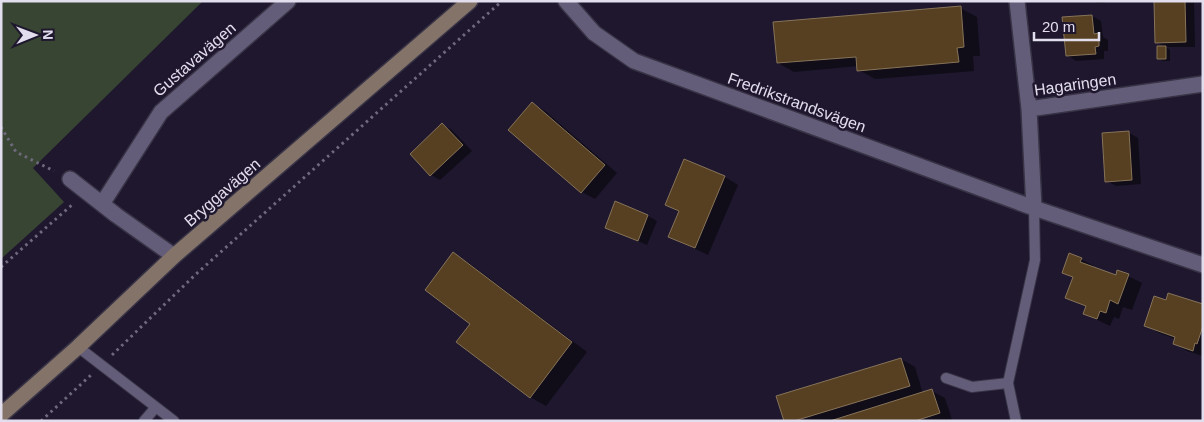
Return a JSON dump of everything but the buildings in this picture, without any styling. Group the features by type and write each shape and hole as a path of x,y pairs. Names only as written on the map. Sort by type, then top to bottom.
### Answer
{"main road":[{"name":"Bryggavägen","path":"1,415 78,347 174,256 470,1"}],"street":[{"name":"Gustavavägen","path":"102,204 161,112 288,1"},
{"name":"Fredrikstrandsvägen","path":"566,1 594,33 634,61 1034,208 1203,265"},
{"name":"Hagaringen","path":"1017,1 1029,109 1203,84"},
{"path":"1029,109 1034,208"},
{"path":"70,178 102,204 174,256"}],"lane":[{"path":"1016,421 1008,384 1035,260 1034,208"},
{"path":"78,347 100,366 174,421"},
{"path":"946,378 972,387 1008,384"},
{"path":"144,421 156,407"}],"path":[{"path":"41,421 195,275 502,1"},
{"path":"1,127 16,152 70,178"},
{"path":"1,267 87,192"}],"green space":[{"path":"1,1 203,1 33,168 64,202 1,259"}]}
